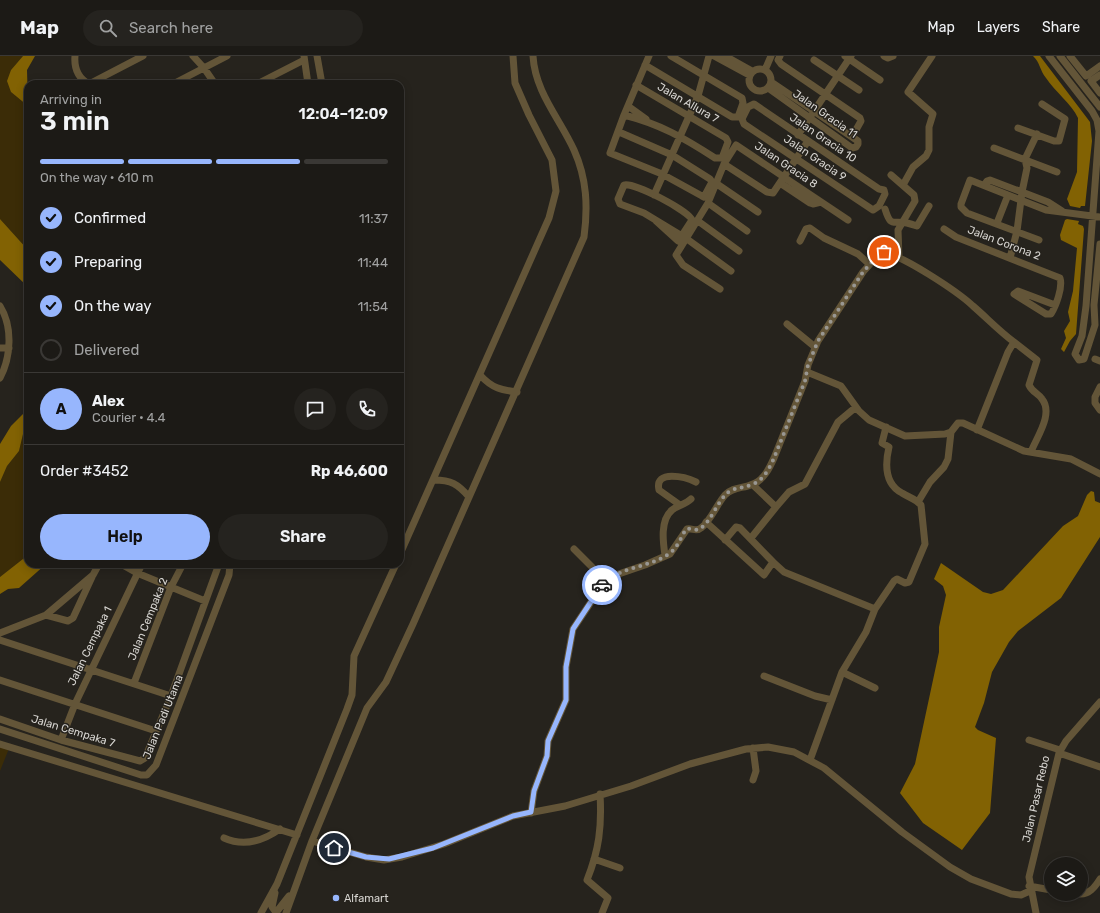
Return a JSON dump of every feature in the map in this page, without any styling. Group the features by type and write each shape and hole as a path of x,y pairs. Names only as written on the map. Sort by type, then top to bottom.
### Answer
{"street":[{"path":"75,56 76,69 83,80"},
{"path":"97,80 143,56"},
{"path":"193,56 212,80"},
{"path":"181,80 227,56"},
{"path":"317,56 321,80"},
{"path":"404,545 481,376 549,218 556,191 552,160 528,115 515,83 512,56"},
{"path":"286,913 312,841 367,708 389,675 468,497 517,392 584,237 587,211 585,181 575,150 539,86 533,56"},
{"path":"649,56 636,85 610,153 662,174 706,200 747,231"},
{"path":"645,65 735,118 738,117 743,100 742,98 671,56"},
{"path":"654,195 662,174 698,96 709,56"},
{"path":"714,56 751,73"},
{"path":"725,56 751,73"},
{"path":"765,70 771,56"},
{"path":"780,56 778,60 781,64 860,118 861,121 852,137"},
{"path":"903,185 913,167 924,158 929,150 929,127 933,114 908,92 932,56"},
{"path":"1049,56 1098,117 1099,142 1096,216 1082,336 1075,354 1079,360 1084,359 1095,325 1100,244"},
{"path":"1060,56 1100,107"},
{"path":"1070,56 1100,93"},
{"path":"798,135 849,57 880,80"},
{"path":"264,80 304,58 307,80"},
{"path":"814,60 859,90"},
{"path":"1089,78 1100,66"},
{"path":"756,69 765,70 771,77 770,85 759,92 754,90 748,82 751,73 756,69"},
{"path":"1089,78 1100,75"},
{"name":"Jalan Allura 7","path":"636,85 728,140 722,162"},
{"name":"Jalan Gracia 11","path":"770,85 854,148 858,144 858,141 852,137 811,115"},
{"name":"Jalan Gracia 9","path":"754,104 748,107 742,119 745,126 873,210"},
{"name":"Jalan Gracia 10","path":"754,104 879,189 884,190 885,194 879,206 873,210"},
{"path":"1018,128 1058,142 1065,119 1042,104"},
{"path":"628,106 649,121 680,136 722,162 770,194 774,192 808,141"},
{"path":"624,115 649,121"},
{"path":"619,132 672,155 758,212"},
{"path":"1010,258 1017,231 1027,168 1025,159 1037,134"},
{"name":"Jalan Gracia 8","path":"722,162 734,146 738,146 810,203 813,204 821,202 848,220"},
{"path":"994,148 1057,172"},
{"path":"720,289 683,265 677,258 678,251 684,238 692,220 690,216 654,195 626,184 618,199 620,204 644,213 656,221 676,241 684,238 698,221 706,200 715,183 722,162"},
{"path":"891,176 914,195 915,202 897,233 898,257"},
{"path":"1039,240 971,216 961,206 970,180 1046,210 1096,216"},
{"path":"984,185 990,180 1048,202 1066,213"},
{"path":"997,224 1008,195"},
{"path":"885,209 888,220 897,224 902,223 917,226 929,206"},
{"path":"698,221 739,251"},
{"path":"800,241 806,229 810,228 824,238 858,254 869,264"},
{"name":"Jalan Corona 2","path":"944,229 956,237 1057,275 1062,283 1055,305"},
{"path":"684,238 732,271"},
{"path":"531,812 534,791 547,756 548,741 566,700 566,667 573,629 606,581 618,574 645,565 673,550 686,529 700,529 720,501 730,490 736,487 753,485 760,480 772,463 815,347 822,334 869,264 881,252 898,257 973,305 998,331 1037,360 1029,385 1031,390 1043,399 1045,416 1031,452"},
{"path":"1018,291 1055,305 1051,314 1046,314 1015,295 1015,292 1018,291"},
{"path":"1086,303 1097,308"},
{"path":"0,306 8,326 9,348 5,369 0,378"},
{"path":"788,324 815,347"},
{"path":"977,430 1008,352 1014,342"},
{"path":"0,348 9,348"},
{"path":"807,372 841,386 856,407 868,420 910,437 951,432 960,423 999,441 1031,452 1075,460 1100,474"},
{"path":"481,376 489,385 501,390 517,392"},
{"path":"1099,409 1095,403 1095,397 1100,387"},
{"path":"751,538 789,492 804,484 838,422 856,407"},
{"path":"810,760 842,672 866,632 876,609 894,580 898,579 905,583 909,582 924,547 925,542 921,507 918,502 897,491 892,486 888,475 887,461 889,447 882,443 886,427"},
{"path":"918,502 930,482 948,459 951,432"},
{"path":"680,505 659,490 658,487 661,480 667,477 680,476 696,482"},
{"path":"434,480 447,480 455,482 468,497"},
{"path":"753,485 776,508"},
{"path":"665,555 663,542 666,520 670,512 680,505 686,504 691,498"},
{"path":"706,522 764,575 773,562"},
{"path":"725,540 738,527 751,538 784,572 876,609"},
{"path":"574,549 606,581"},
{"path":"46,615 68,621 73,618 97,568"},
{"path":"128,568 205,601"},
{"name":"Jalan Cempaka 1","path":"61,740 74,704 140,568"},
{"name":"Jalan Cempaka 2","path":"134,683 171,587 181,568"},
{"path":"0,680 156,731 171,696 217,568"},
{"name":"Jalan Padi Utama","path":"0,729 141,775 152,772 162,751 229,575 230,568"},
{"path":"261,913 276,884 297,835 352,695 354,656 394,568"},
{"path":"0,633 46,615 93,575"},
{"path":"0,640 91,668 171,696"},
{"path":"842,672 875,688"},
{"path":"764,676 815,696 832,700"},
{"name":"Jalan Pasar Rebo","path":"1036,913 1029,877 1060,751 1100,702"},
{"name":"Jalan Cempaka 7","path":"0,720 61,740 140,761 145,758 156,731"},
{"path":"1029,740 1100,767"},
{"path":"0,744 297,835"},
{"path":"312,841 366,857 389,859 433,848 513,816 565,806 600,794 631,786 690,764 753,748 768,747 782,749 810,760 842,782 902,832 950,867 971,879 1011,894 1021,895 1031,888 1044,889"},
{"path":"753,748 756,771 754,780"},
{"path":"600,794 602,820 598,843 587,880 608,898 602,913"},
{"path":"224,838 237,843 245,843 267,838 280,829"},
{"path":"594,859 620,868"},
{"path":"1088,893 1100,879"},
{"path":"276,884 272,907 274,910 278,910 293,891"}],"shaded area":[{"path":"0,56 23,56 11,70 11,92 24,103 24,246 0,219"},
{"path":"23,56 35,56 27,70 27,80 24,80 24,103 11,92 7,81 11,70"},
{"path":"1033,56 1040,56 1090,122 1092,141 1085,206 1081,206 1080,208 1070,206 1067,199 1077,172 1078,118 1071,107 1044,75"},
{"path":"0,219 24,246 24,283 0,260"},
{"path":"1065,220 1079,221 1078,224 1083,226 1084,229 1076,334 1064,352 1061,349 1066,338 1064,331 1070,321 1068,312 1073,291 1077,248 1061,240 1060,235"},
{"path":"24,413 24,433 19,451 7,466 0,482 0,444 11,426"},
{"path":"24,433 24,558 0,577 0,482 7,466 19,451"},
{"path":"1091,491 1094,492 1095,501 1100,503 1100,537 1061,598 1018,631 1009,642 992,672 984,703 975,727 978,730 996,738 990,813 962,850 923,823 900,793 915,764 939,652 939,627 946,595 943,586 934,579 941,563 983,592 991,594 1003,590 1063,526 1078,516 1087,495"},
{"path":"24,558 24,568 42,568 19,588 8,589 0,594 0,577"},
{"path":"0,743 10,746 0,771"}],"way so far":[{"path":"602,585 610,577 645,565 670,554 686,529 697,530 703,527 720,501 730,490 736,487 753,485 760,480 774,458 794,405 805,381 808,365 818,341 834,319 863,272 881,252 884,252"}],"place":[{"name":"Alfamart","path":"336,898"}],"route":[{"path":"334,848 366,857 384,860 402,857 444,844 513,816 531,812 534,791 547,756 548,741 566,700 566,667 573,629 602,585"}]}
